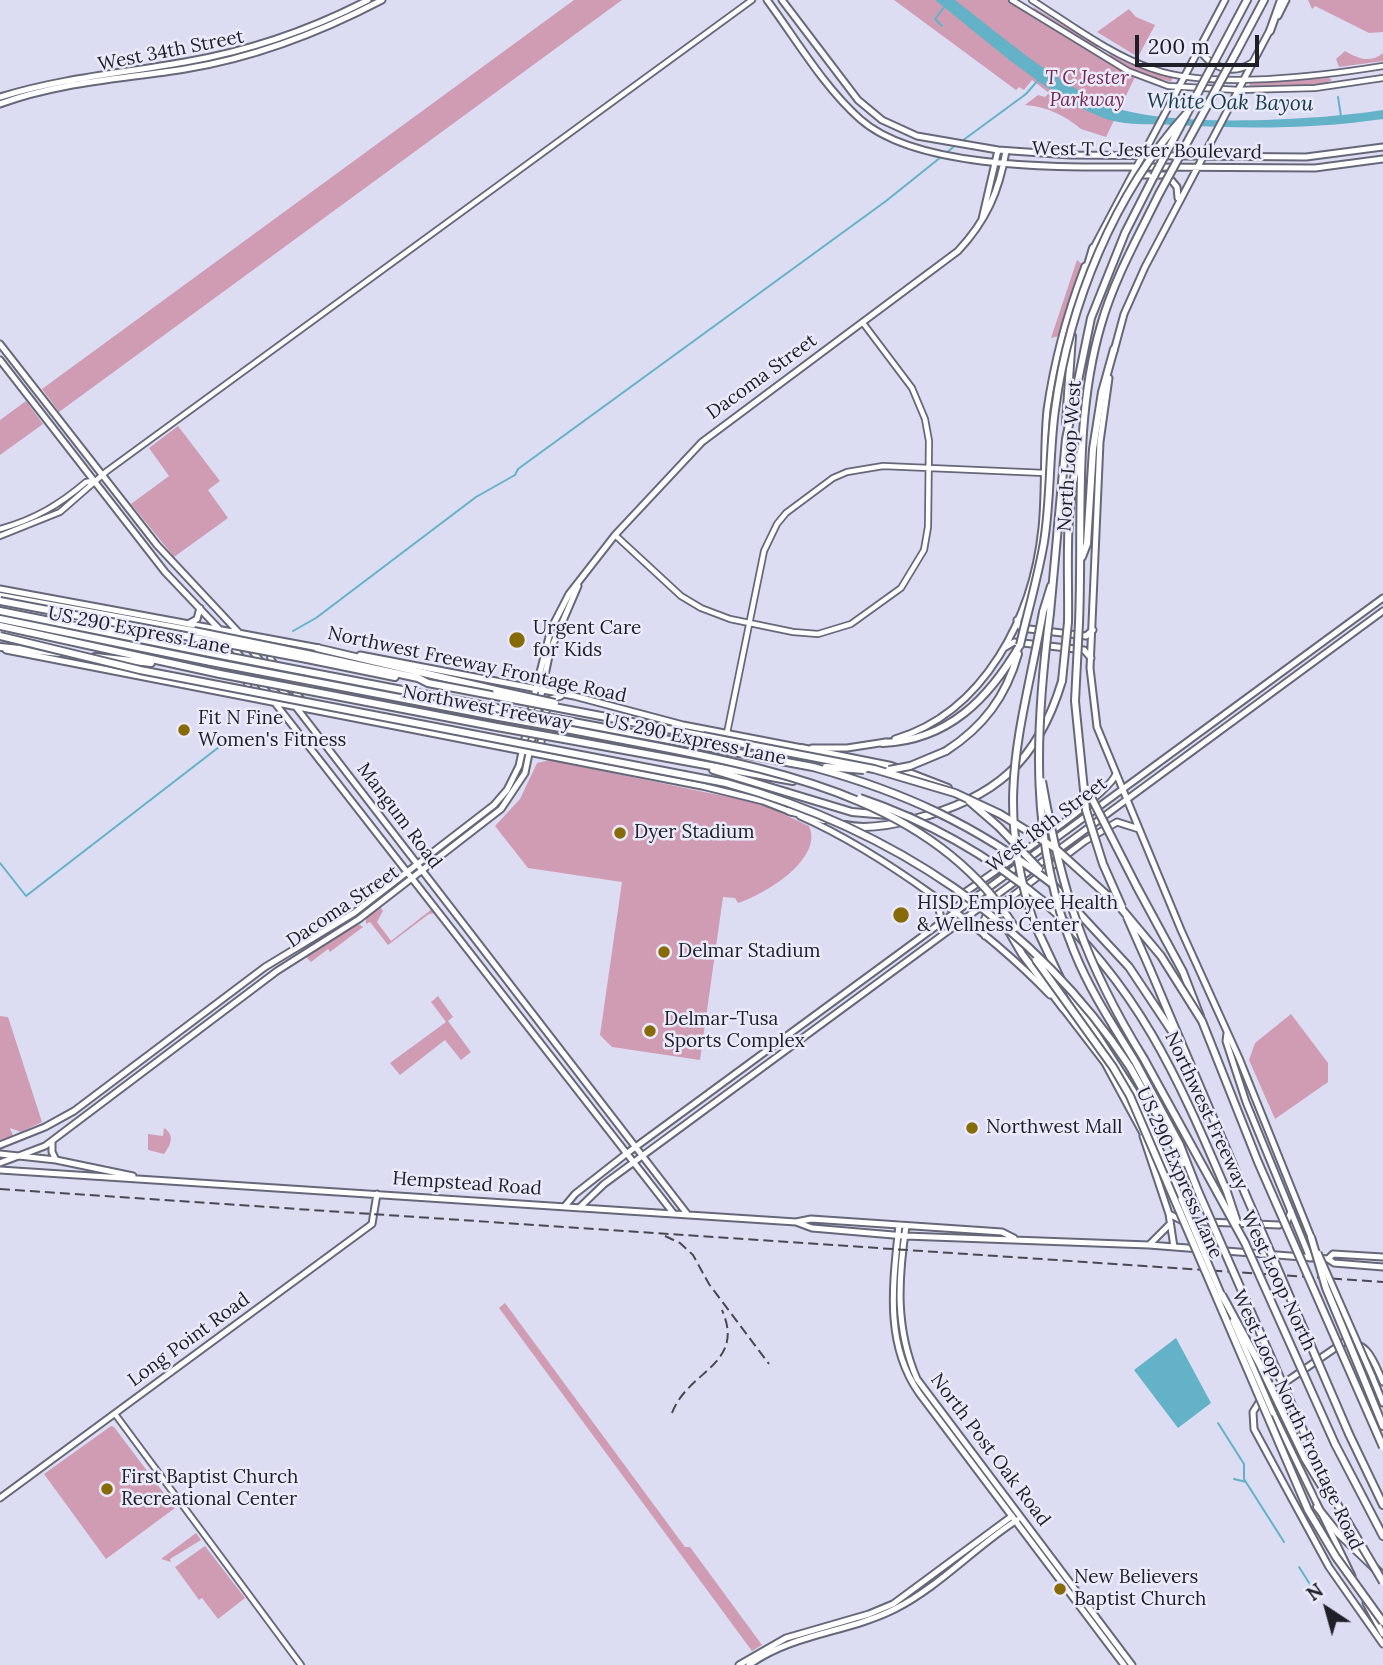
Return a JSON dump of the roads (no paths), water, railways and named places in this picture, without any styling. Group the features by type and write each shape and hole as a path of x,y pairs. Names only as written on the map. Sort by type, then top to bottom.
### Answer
{"highway":[{"name":"North Loop West","path":"1040,769 1038,732 1047,613 1054,582 1066,439 1091,318 1109,268 1144,194 1247,0"},
{"name":"North Loop West","path":"1084,784 1075,701 1083,446 1100,327 1120,274 1159,194 1264,0"},
{"path":"1270,30 1280,0"},
{"path":"813,767 891,770 946,751 975,730 998,703 1013,672 1044,545 1055,411 1074,319 1100,251 1125,202 1171,131 1186,114"},
{"path":"1066,439 1066,383 1074,313 1093,248"},
{"path":"1080,562 1087,544 1098,416 1114,349"},
{"path":"789,811 852,826 898,823 929,816 978,797 1021,763 1046,726 1062,681 1068,622 1070,508 1075,468 1083,446"},
{"path":"0,597 194,631 363,665 418,678 428,683"},
{"path":"0,597 127,633 137,639"},
{"path":"0,597 884,771 932,785 987,807 1055,848 1101,887 1150,941 1202,1021"},
{"name":"Northwest Freeway","path":"0,611 813,767"},
{"path":"1047,613 1016,740 1012,776 1014,840 1019,870 1034,923 1054,965 1149,1122 1170,1174"},
{"name":"US 290 Express Lane","path":"0,619 747,764 791,776 880,810 918,831 951,855 997,902 1130,1096 1308,1510 1336,1558 1383,1622"},
{"name":"Northwest Freeway","path":"0,626 220,674 697,765 784,779 852,795 886,807 959,842 991,861 1043,901 1091,948 1142,1015 1180,1083 1227,1192 1245,1243"},
{"path":"0,636 140,670 726,783 802,806 901,852 993,915 1070,989 1133,1065"},
{"path":"883,743 920,737 952,723 992,689 1020,645"},
{"path":"0,648 166,663"},
{"path":"317,648 601,716"},
{"path":"801,748 891,766 947,788 966,799 999,827 1129,967 1162,1014 1187,1059"},
{"path":"697,765 861,814 888,817 929,816"},
{"path":"813,767 903,795 942,812 992,840 1055,886"},
{"path":"1040,769 1039,808 1044,845 1065,927 1094,992 1191,1174 1341,1514"},
{"name":"West Loop North","path":"1040,769 1064,888 1076,927 1108,1001 1144,1059 1245,1243 1335,1444 1383,1536"},
{"path":"1084,784 1183,972 1258,1163 1383,1447"},
{"name":"West Loop North","path":"1084,784 1086,810 1103,864 1349,1434 1383,1505"},
{"path":"983,887 1037,974 1063,1008"},
{"path":"1311,1237 1326,1288 1383,1426"},
{"path":"1222,1295 1320,1486 1341,1514 1383,1582"},
{"path":"1317,1507 1346,1542 1383,1576"}],"main road":[{"name":"West 34th Street","path":"361,7 368,0"},
{"name":"West 34th Street","path":"0,97 80,81 213,63 308,30 382,0"},
{"name":"West T C Jester Boulevard","path":"767,0 835,92 861,120 891,139 934,151 1004,162 1070,167 1315,168 1383,159"},
{"name":"West T C Jester Boulevard","path":"782,0 858,100 896,128 948,141 1006,151 1202,157 1306,157 1383,147"},
{"name":"Northwest Freeway Frontage Road","path":"0,589 568,695 801,748 847,748 883,743 906,736 931,723 967,696 1002,650 1017,621 1041,531 1047,414 1057,354 1072,301 1093,248 1225,0"},
{"path":"1286,0 1133,291 1114,349 1100,442 1091,658 1093,710 1139,829 1383,1403"},
{"path":"1199,47 1206,60 1215,67 1240,68 1254,62"},
{"name":"West 34th Street","path":"0,103 80,81"},
{"name":"Dacoma Street","path":"982,219 998,150"},
{"name":"Dacoma Street","path":"0,1163 25,1156 52,1141 267,978 347,927 500,799 516,773 523,752 554,630 579,582 615,535 707,438 949,260 988,215 997,197 1006,151"},
{"path":"1070,155 1070,167"},
{"path":"1128,182 1138,175 1167,175 1177,187 1178,201"},
{"name":"Mangum Road","path":"0,344 138,521 240,634 459,922 688,1214"},
{"name":"Mangum Road","path":"0,360 130,528 221,631 674,1214"},
{"path":"58,434 66,429"},
{"path":"130,528 138,521"},
{"name":"West 18th Street","path":"565,1206 634,1148 1383,598"},
{"path":"188,624 197,619 200,608"},
{"name":"West 18th Street","path":"579,1208 604,1184 699,1113 1383,611"},
{"path":"1017,621 1021,628 1086,636 1093,630"},
{"path":"203,628 216,639 248,683 248,690 233,694"},
{"path":"280,641 270,650 271,660 297,695 316,710"},
{"path":"1002,650 1014,642 1084,650 1091,658"},
{"path":"0,648 743,795 789,811 838,835 938,901 963,921"},
{"path":"1315,649 1320,657"},
{"name":"Dacoma Street","path":"0,1145 45,1127 74,1111 265,967 410,876 421,872 502,809 516,790 530,753 539,690"},
{"path":"568,695 548,700 539,744 544,751 584,762"},
{"path":"309,724 316,710"},
{"path":"323,763 333,755"},
{"path":"1159,762 1163,772"},
{"path":"938,901 950,902 966,892 1108,788 1116,774"},
{"path":"367,818 375,812"},
{"path":"985,936 982,925 986,916 1085,841 1117,822 1139,829"},
{"path":"938,901 942,914 940,923"},
{"name":"West Loop North Frontage Road","path":"963,921 1021,965 1063,1008 1105,1063 1139,1128 1170,1174 1273,1413 1317,1507 1383,1634"},
{"path":"452,927 459,922"},
{"path":"905,950 911,958"},
{"path":"487,975 495,968"},
{"path":"863,981 869,989"},
{"path":"824,1008 831,1017"},
{"path":"1227,1033 1226,1041 1246,1102 1310,1258"},
{"path":"776,1043 784,1052"},
{"path":"729,1079 735,1087"},
{"path":"585,1100 593,1094"},
{"path":"692,1105 699,1113"},
{"path":"1139,1128 1169,1214 1174,1247"},
{"path":"52,1141 52,1152 56,1160"},
{"name":"Hempstead Road","path":"0,1154 56,1160 136,1177"},
{"name":"Hempstead Road","path":"0,1170 796,1222 811,1219 1002,1232 1014,1238"},
{"path":"597,1177 604,1184"},
{"name":"Long Point Road","path":"0,1498 372,1224 377,1194"},
{"path":"1169,1214 1183,1221 1279,1225 1287,1222 1292,1211"},
{"name":"Hempstead Road","path":"796,1222 812,1228 901,1236 1002,1242 1014,1238 1149,1245 1328,1259 1334,1263 1383,1267"},
{"path":"1149,1245 1170,1224"},
{"name":"North Post Oak Road","path":"899,1225 900,1323 905,1351 924,1391 1132,1665"},
{"name":"North Post Oak Road","path":"906,1226 901,1236 893,1315 901,1362 919,1394 1124,1665"},
{"name":"Hempstead Road","path":"1328,1259 1333,1254 1383,1257"},
{"path":"1383,1382 1366,1349 1353,1341 1344,1342 1261,1399 1252,1418 1254,1429 1329,1567 1383,1644"},
{"path":"739,1665 786,1637 869,1614 892,1604 1019,1514"},
{"path":"749,1665 787,1643 872,1619 896,1608 1012,1519"}],"street":[{"path":"0,529 34,518 55,507 86,482 94,481 752,0"},
{"path":"1012,0 1101,56 1140,77 1177,91 1338,85 1383,78"},
{"path":"1026,10 1032,0 1107,46 1150,68 1184,77 1244,78 1336,74 1383,66"},
{"path":"1101,56 1107,46"},
{"path":"1336,74 1338,85"},
{"path":"615,535 681,596 701,608 749,623 818,634 850,624 901,588 918,564 928,527 929,441 921,406 901,372 863,323"},
{"path":"727,733 764,551 777,524 798,503 833,478 865,467 1045,473"},
{"path":"0,536 60,512 91,488 94,481"},
{"path":"115,1414 301,1665"}],"water":[{"path":"935,0 955,0 1026,56 1063,81 1103,103 1129,111 1162,117 1240,120 1320,117 1383,110 1383,119 1331,125 1253,127 1137,124 1110,120 1080,107 1037,80"},
{"path":"1176,1338 1211,1403 1178,1428 1134,1370"}],"waterway":[{"path":"942,26 935,19 945,6"},
{"path":"962,141 1026,94 1039,79"},
{"path":"1338,97 1341,116"},
{"path":"945,154 957,144"},
{"path":"293,631 316,618 476,497 515,475 518,469 886,201 941,157"},
{"path":"0,863 26,896 219,747"},
{"path":"1218,1423 1244,1464 1244,1479 1284,1542"},
{"path":"1234,1479 1246,1482"},
{"path":"1299,1567 1313,1589"}],"railway":[{"path":"0,1189 1383,1282"},
{"path":"665,1236 680,1243 693,1255 709,1284 769,1364"},
{"path":"672,1413 680,1398 712,1366 727,1343 727,1328 722,1310"}],"place":[{"name":"Urgent Care for Kids","path":"517,640"},
{"name":"Fit N Fine Women's Fitness","path":"184,730"},
{"name":"Dyer Stadium","path":"620,833"},
{"name":"HISD Employee Health & Wellness Center","path":"901,915"},
{"name":"Delmar Stadium","path":"664,952"},
{"name":"Delmar-Tusa Sports Complex","path":"650,1031"},
{"name":"Northwest Mall","path":"972,1128"},
{"name":"First Baptist Church Recreational Center","path":"107,1489"},
{"name":"New Believers Baptist Church","path":"1060,1589"}],"park label":[{"name":"T C Jester Parkway","path":"1087,90"}],"water label":[{"name":"White Oak Bayou","path":"1230,103"}]}
